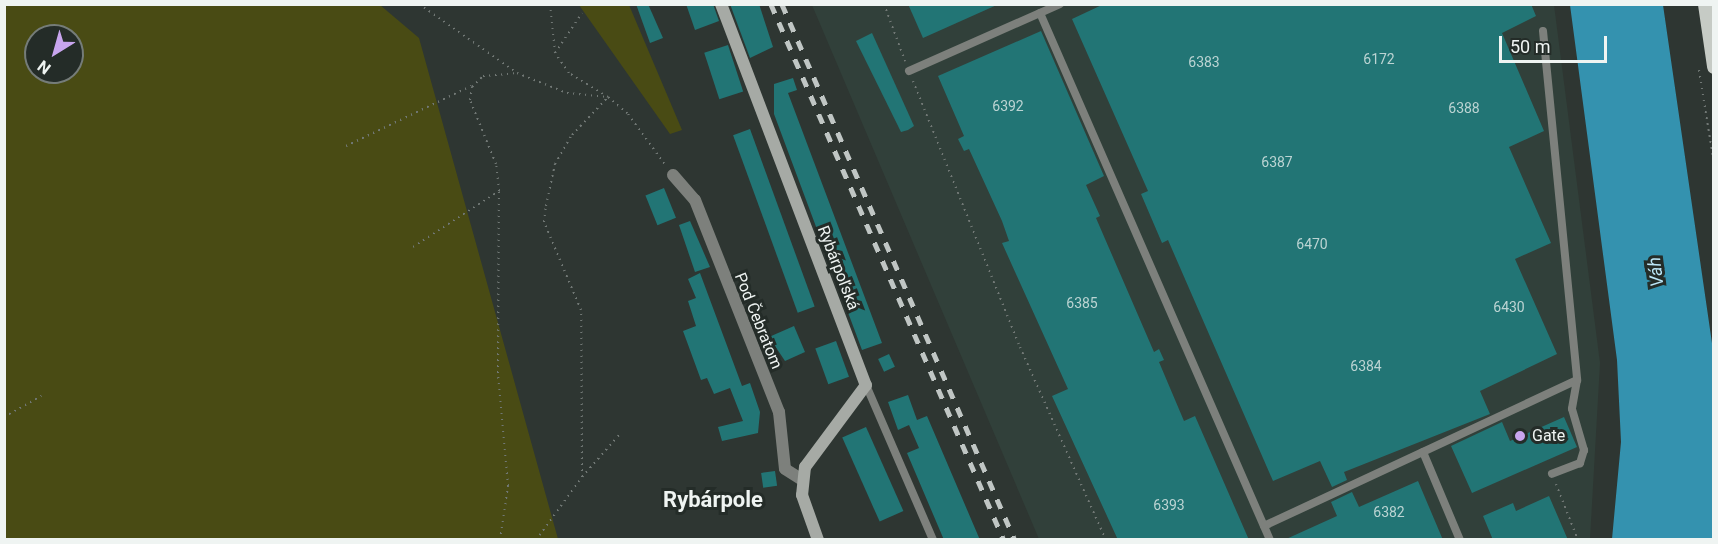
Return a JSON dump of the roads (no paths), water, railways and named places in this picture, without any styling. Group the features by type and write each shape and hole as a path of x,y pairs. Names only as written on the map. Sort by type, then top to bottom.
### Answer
{"main road":[{"path":"1705,4 1713,66"}],"street":[{"name":"Rybárpoľská","path":"721,4 866,386"},
{"name":"Pod Čebratom","path":"673,175 695,200 779,412 785,469 801,479"},
{"path":"818,540 806,513 801,479 819,442 866,386"}],"lane":[{"path":"909,71 1060,4"},
{"path":"1040,13 1270,540"},
{"path":"1543,31 1577,380 1572,409 1584,450 1580,463 1552,474"},
{"path":"1264,526 1577,380"},
{"name":"Rybárpoľská","path":"866,386 933,540"},
{"path":"1423,452 1460,540"}],"water":[{"name":"Váh","path":"1570,5 1663,5 1713,350 1713,539 1612,539 1621,442 1617,360"}],"railway":[{"path":"771,4 1004,540"},
{"path":"782,4 1015,540"}],"place":[{"name":"Gate","path":"1520,436"}],"district":[{"name":"Rybárpole","path":"713,500"}]}
